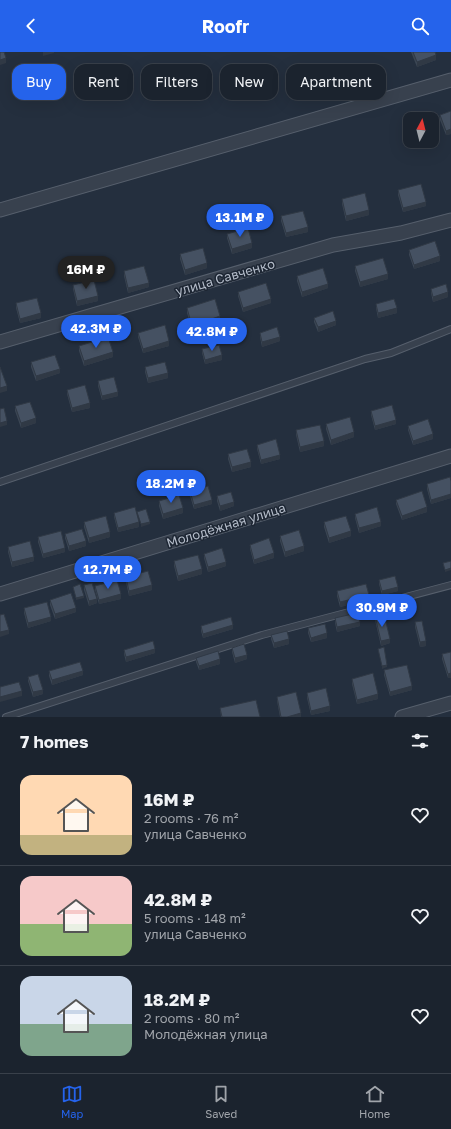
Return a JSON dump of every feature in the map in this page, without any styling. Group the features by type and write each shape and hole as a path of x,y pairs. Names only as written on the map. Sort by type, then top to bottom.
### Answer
{"street":[{"path":"0,210 451,80"},
{"name":"улица Савченко","path":"0,342 333,245 401,233 451,220"},
{"name":"Молодёжная улица","path":"0,594 451,456"},
{"path":"402,717 451,703"}],"lane":[{"path":"0,482 365,359 391,353 451,329"},
{"path":"6,717 262,635 451,585"}],"building":[{"path":"0,52 4,52 6,58 0,60"},
{"path":"413,52 435,52 436,55 417,62"},
{"path":"451,111 451,129 446,131 440,115"},
{"path":"421,184 426,202 403,208 398,190"},
{"path":"365,193 369,210 346,216 342,199"},
{"path":"303,211 308,227 286,233 281,216"},
{"path":"248,228 252,243 232,249 227,234"},
{"path":"435,241 440,256 414,265 409,250"},
{"path":"203,248 207,263 185,270 180,254"},
{"path":"383,258 388,274 360,282 355,266"},
{"path":"144,266 149,283 128,288 124,271"},
{"path":"323,268 328,284 302,292 297,276"},
{"path":"94,280 98,296 77,301 73,285"},
{"path":"266,283 271,299 243,308 238,292"},
{"path":"446,284 448,292 433,297 431,289"},
{"path":"37,298 41,313 20,319 16,303"},
{"path":"215,299 220,316 192,326 187,308"},
{"path":"394,299 397,308 378,313 376,304"},
{"path":"333,311 336,321 318,327 314,318"},
{"path":"165,325 169,341 143,349 138,333"},
{"path":"277,327 280,337 262,342 260,333"},
{"path":"108,337 113,352 84,361 79,346"},
{"path":"219,345 222,355 205,360 202,349"},
{"path":"55,355 60,369 36,376 31,362"},
{"path":"165,362 168,373 148,378 145,367"},
{"path":"0,367 7,386 0,388"},
{"path":"114,377 118,392 102,396 98,381"},
{"path":"85,385 90,403 72,408 67,390"},
{"path":"30,402 36,418 21,423 15,406"},
{"path":"392,405 396,420 375,426 371,411"},
{"path":"4,408 7,421 0,423 0,409"},
{"path":"350,417 354,432 331,440 326,424"},
{"path":"428,419 433,434 413,441 408,426"},
{"path":"320,425 324,441 300,447 296,430"},
{"path":"276,439 280,455 261,460 257,445"},
{"path":"247,449 251,462 232,467 228,454"},
{"path":"450,477 451,494 431,500 427,484"},
{"path":"208,486 212,500 194,505 190,491"},
{"path":"422,491 427,507 402,516 396,500"},
{"path":"231,492 234,502 220,506 217,496"},
{"path":"179,495 183,508 163,514 159,501"},
{"path":"135,507 139,522 118,528 114,513"},
{"path":"377,507 381,522 359,528 355,514"},
{"path":"146,509 150,522 141,524 137,512"},
{"path":"106,516 110,532 89,538 84,522"},
{"path":"346,516 351,531 329,538 324,522"},
{"path":"82,529 86,541 69,546 65,534"},
{"path":"299,530 304,546 285,552 280,536"},
{"path":"61,531 65,548 43,554 38,537"},
{"path":"269,538 274,553 254,560 250,545"},
{"path":"30,541 34,557 12,562 8,547"},
{"path":"222,548 226,562 208,567 204,554"},
{"path":"198,555 202,569 178,576 174,561"},
{"path":"451,561 451,568 445,570 443,563"},
{"path":"148,571 152,585 129,591 126,577"},
{"path":"395,576 398,587 382,591 379,580"},
{"path":"117,580 121,594 99,600 95,586"},
{"path":"92,583 97,599 89,601 84,585"},
{"path":"80,584 84,596 76,598 73,587"},
{"path":"366,584 369,595 340,602 337,591"},
{"path":"71,593 76,608 55,614 50,600"},
{"path":"47,602 51,617 28,623 24,608"},
{"path":"357,613 360,622 337,627 335,618"},
{"path":"4,614 9,630 0,632 0,615"},
{"path":"384,614 390,639 381,641 375,616"},
{"path":"231,617 233,625 203,634 201,626"},
{"path":"422,621 426,641 420,642 415,622"},
{"path":"325,624 327,633 311,638 308,628"},
{"path":"287,631 289,639 274,643 271,635"},
{"path":"153,641 155,649 126,657 124,650"},
{"path":"244,644 247,655 235,658 232,648"},
{"path":"384,647 387,665 382,666 378,649"},
{"path":"218,651 220,659 199,666 196,658"},
{"path":"451,652 451,673 448,674 442,654"},
{"path":"80,662 83,671 52,680 49,671"},
{"path":"407,665 412,686 390,692 384,670"},
{"path":"373,673 378,694 357,700 352,679"},
{"path":"38,674 43,690 33,692 28,677"},
{"path":"19,682 22,691 0,697 0,687"},
{"path":"326,688 330,706 311,711 307,693"},
{"path":"296,692 301,713 281,717 277,697"},
{"path":"256,700 260,717 222,717 220,708"}]}
